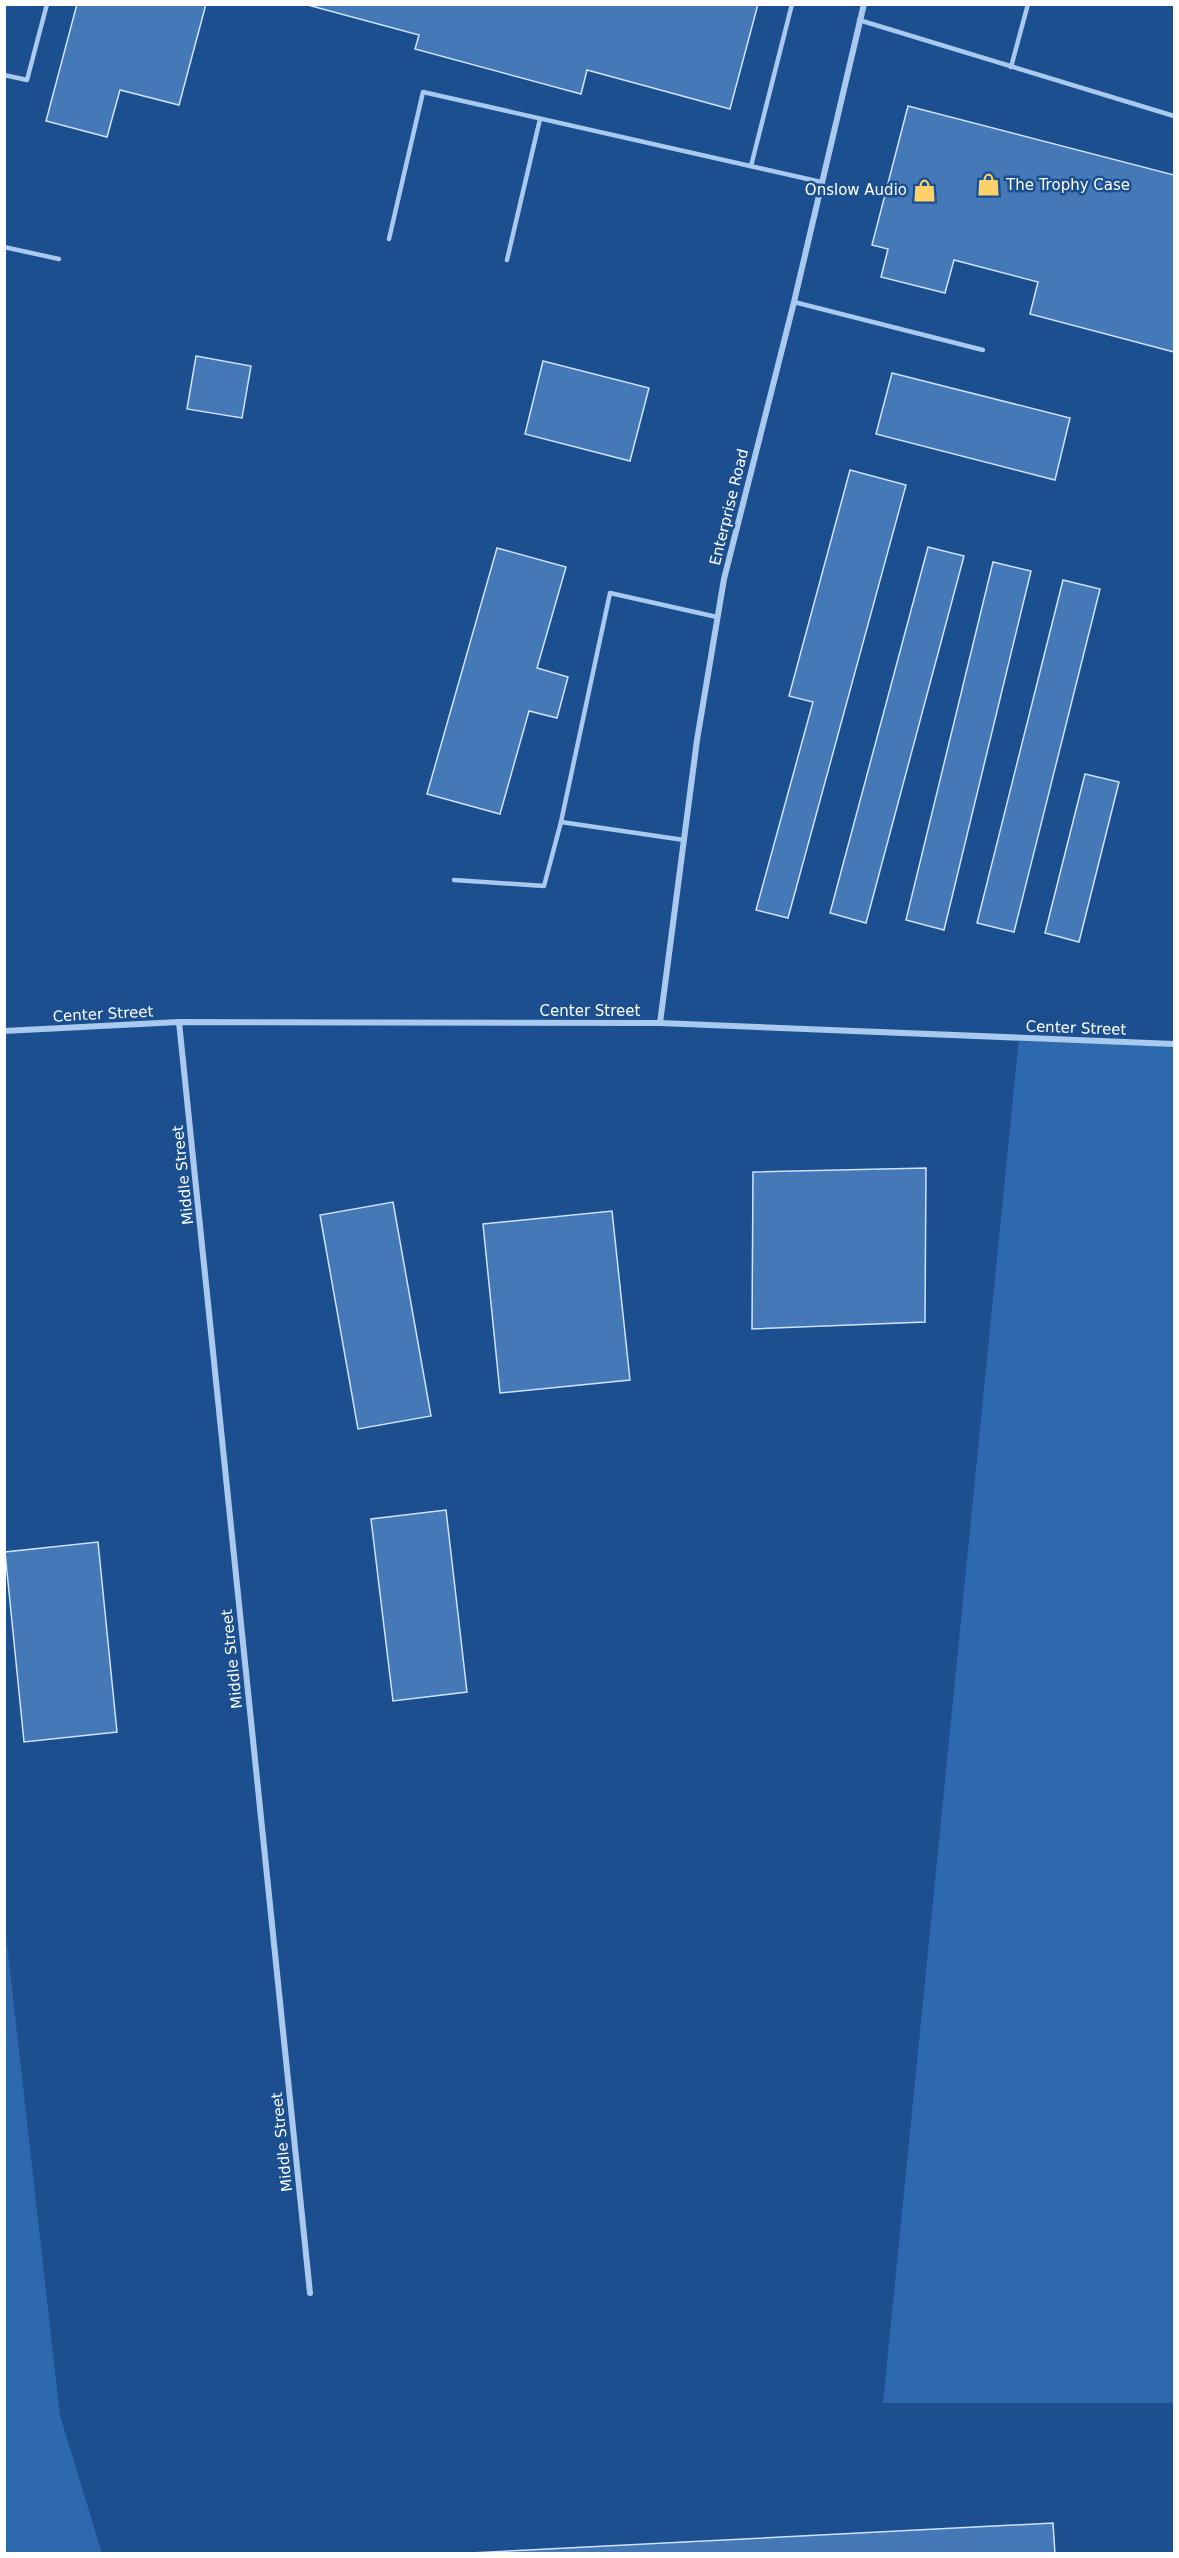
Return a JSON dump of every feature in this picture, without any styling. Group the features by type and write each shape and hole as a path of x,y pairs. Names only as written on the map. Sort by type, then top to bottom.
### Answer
{"street":[{"name":"Enterprise Road","path":"660,1023 684,840 724,579 794,302 864,4"},
{"name":"Center Street","path":"4,1031 179,1022 660,1023 1174,1044"},
{"name":"Middle Street","path":"179,1022 310,2293"}],"lane":[{"path":"4,75 27,80 47,4"},
{"path":"751,166 792,4"},
{"path":"1011,67 1028,4"},
{"path":"860,20 1174,116"},
{"path":"389,239 423,92 821,182"},
{"path":"507,260 540,119"},
{"path":"4,247 59,259"},
{"path":"794,302 983,350"},
{"path":"454,880 544,885 561,822 610,593 717,617"},
{"path":"561,822 684,840"}],"shaded area":[{"path":"1019,1038 1174,1044 1174,2403 883,2403"},
{"path":"4,1917 60,2416 102,2553 5,2553"}],"building":[{"path":"77,4 206,4 179,105 120,90 107,137 46,121"},
{"path":"304,4 758,4 730,109 587,70 581,94 415,49 419,35"},
{"path":"908,106 1174,175 1174,352 1030,314 1038,282 954,260 945,293 881,277 888,249 872,245"},
{"path":"196,356 251,366 242,418 187,409"},
{"path":"543,361 649,388 630,461 525,434"},
{"path":"892,373 1070,418 1055,480 876,434"},
{"path":"850,470 906,485 788,918 756,910 813,702 789,696"},
{"path":"928,547 964,556 866,923 830,913"},
{"path":"497,548 566,567 537,668 568,677 557,718 529,711 500,814 427,794"},
{"path":"993,562 1031,571 944,930 906,920"},
{"path":"1063,580 1100,589 1014,932 977,923"},
{"path":"1085,774 1119,782 1079,942 1045,933"},
{"path":"926,1168 925,1322 752,1329 753,1172"},
{"path":"393,1202 431,1416 358,1429 320,1215"},
{"path":"612,1211 630,1380 500,1393 483,1224"},
{"path":"446,1510 467,1692 393,1701 371,1519"},
{"path":"98,1542 117,1732 24,1742 5,1552"},
{"path":"1053,2523 1055,2554 471,2554 471,2553"}],"place":[{"name":"The Trophy Case","path":"988,185"},
{"name":"Onslow Audio","path":"925,190"}]}
